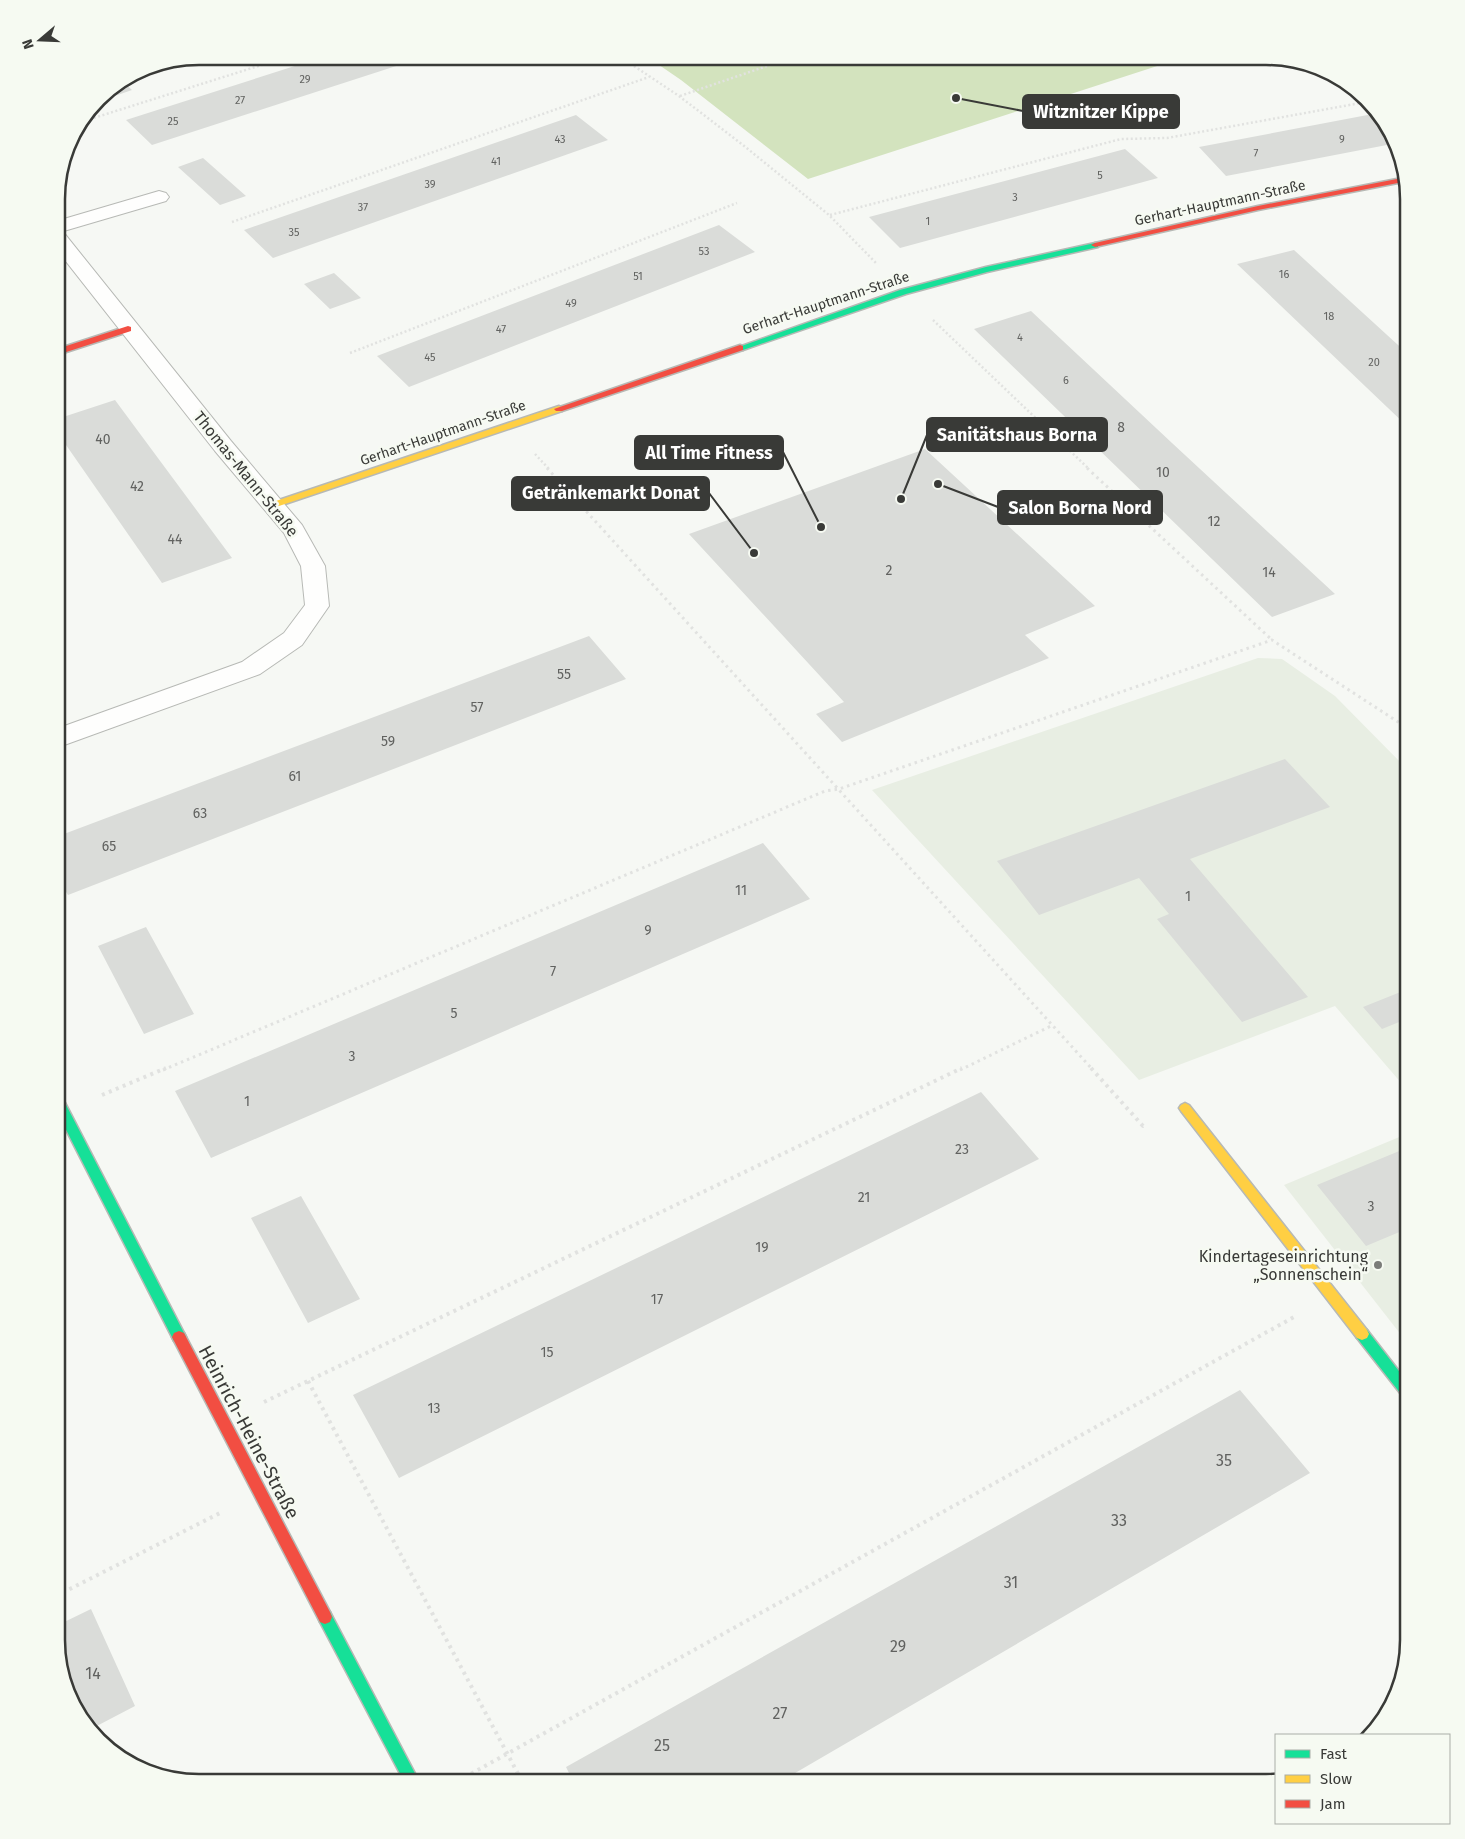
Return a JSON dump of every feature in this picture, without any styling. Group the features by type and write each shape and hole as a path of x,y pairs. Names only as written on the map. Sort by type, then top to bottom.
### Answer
{"street":[{"name":"Gerhart-Hauptmann-Straße","path":"274,505 904,292 986,270 1258,208 1399,181"},
{"path":"65,225 159,197"},
{"name":"Thomas-Mann-Straße","path":"65,247 222,446 294,530 313,566 317,606 293,639 251,668 65,736"},
{"path":"65,349 128,329"},
{"path":"1185,1108 1400,1383"},
{"name":"Heinrich-Heine-Straße","path":"65,1113 408,1774"}],"path":[{"path":"92,119 262,65"},
{"path":"632,65 679,96 829,215 904,292 1141,519 1272,640 1400,723"},
{"path":"679,96 770,65"},
{"path":"232,222 649,77"},
{"path":"829,215 1121,139 1167,138 1360,103"},
{"path":"350,353 738,203"},
{"path":"509,426 1144,1126 1185,1108"},
{"path":"65,1111 825,791 839,789 1272,640"},
{"path":"224,1421 1053,1025"},
{"path":"470,1774 1332,1296"},
{"path":"308,1380 518,1774"},
{"path":"65,1591 261,1492"}],"shaded area":[{"path":"1258,658 1282,659 1335,696 1400,762 1400,1082 1335,1006 1139,1080 872,790"},
{"name":"Kindertageseinrichtung „Sonnenschein“","path":"1400,1137 1400,1333 1284,1185"}],"green space":[{"path":"659,65 1160,65 808,179"}],"building":[{"path":"298,65 399,65 152,145 126,120"},
{"path":"127,86 132,90 111,97"},
{"path":"1370,114 1389,145 1226,176 1199,147"},
{"path":"576,115 608,140 273,258 244,230"},
{"path":"1125,149 1158,178 900,248 869,217"},
{"path":"203,158 246,196 220,205 178,167"},
{"path":"719,225 755,252 409,387 377,356"},
{"path":"1294,250 1400,347 1400,419 1237,264"},
{"path":"334,273 361,298 330,309 304,284"},
{"path":"1031,311 1335,594 1272,617 974,329"},
{"path":"115,400 232,558 162,583 65,444 65,416"},
{"path":"925,449 1095,606 1025,635 1049,658 842,742 816,714 844,702 689,534"},
{"path":"589,636 626,679 68,895 65,890 65,834"},
{"path":"1285,759 1330,807 1190,859 1308,997 1242,1022 1157,919 1169,914 1139,878 1039,915 997,861"},
{"path":"763,843 810,899 211,1158 175,1091"},
{"path":"146,927 194,1014 144,1034 98,946"},
{"path":"1400,992 1400,1022 1382,1029 1363,1007"},
{"path":"981,1092 1039,1159 399,1478 353,1395"},
{"path":"1400,1151 1400,1232 1366,1246 1317,1185"},
{"path":"301,1196 360,1299 308,1323 251,1218"},
{"path":"1240,1390 1310,1473 793,1774 570,1774 566,1767"},
{"path":"91,1609 135,1706 96,1726 87,1715 75,1692 70,1675 66,1658 65,1622"}],"traffic: fast":[{"path":"740,348 903,292 986,270 1095,245"},
{"path":"65,1115 179,1337"},
{"path":"1362,1334 1400,1383"},
{"path":"325,1617 408,1774"}],"traffic: slow":[{"path":"273,505 559,409"},
{"path":"1185,1108 1362,1334"}],"traffic: jam":[{"path":"1095,245 1258,208 1399,181"},
{"path":"65,349 128,329"},
{"path":"559,409 740,348"},
{"path":"179,1337 325,1617"}],"place":[{"name":"Witznitzer Kippe","path":"956,98"},
{"name":"Salon Borna Nord","path":"938,484"},
{"name":"Sanitätshaus Borna","path":"901,499"},
{"name":"All Time Fitness","path":"821,527"},
{"name":"Getränkemarkt Donat","path":"754,553"},
{"name":"Kindertageseinrichtung „Sonnenschein“","path":"1378,1265"}]}
